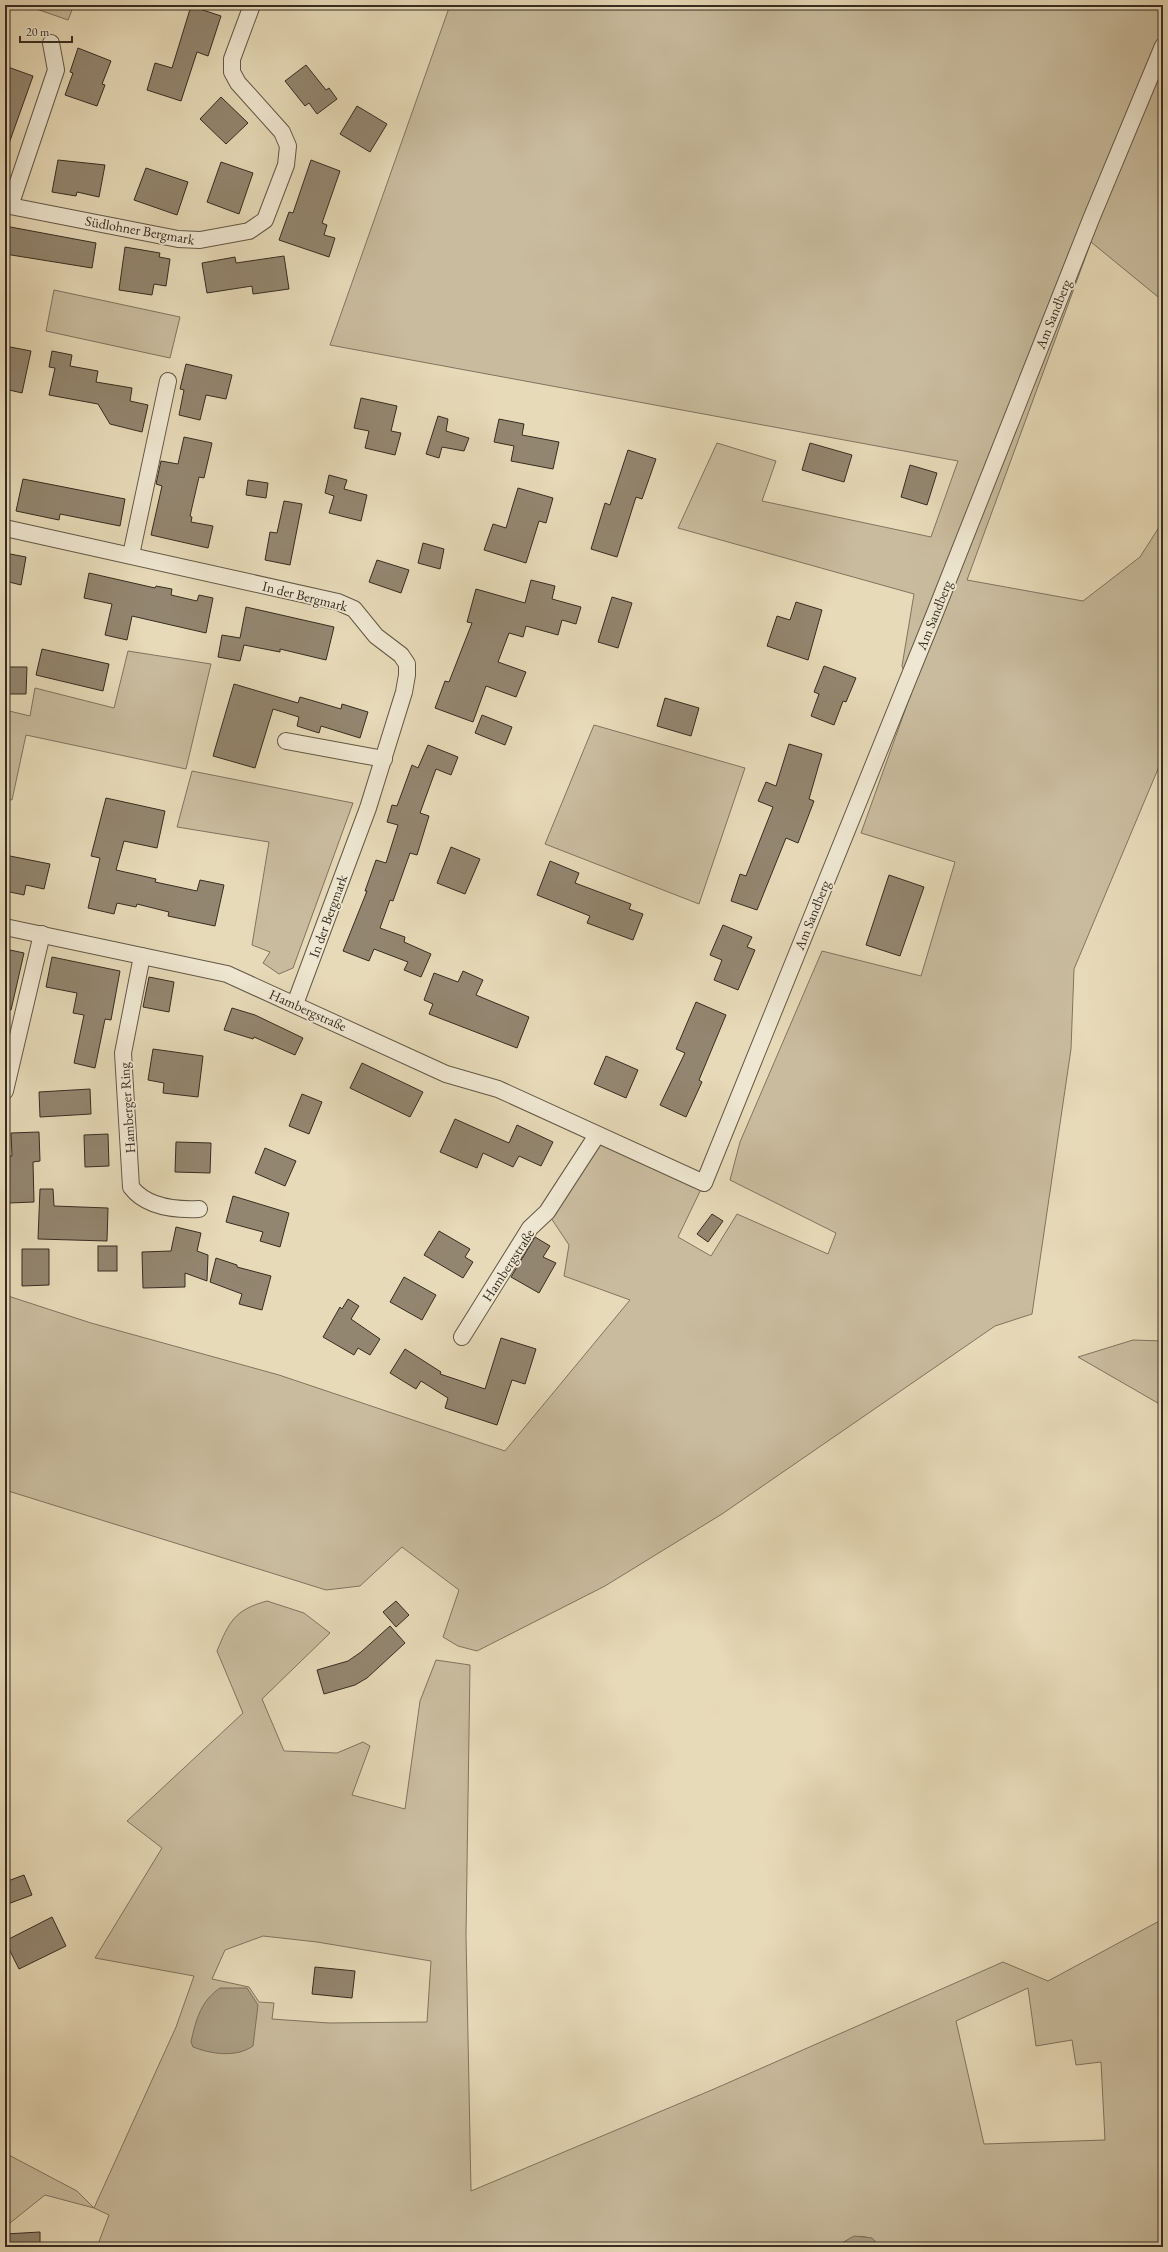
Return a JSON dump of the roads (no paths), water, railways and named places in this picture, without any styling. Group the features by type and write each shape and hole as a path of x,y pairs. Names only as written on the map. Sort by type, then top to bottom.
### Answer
{"street":[{"name":"Südlohner Bergmark","path":"51,43 56,70 7,206 178,239 200,240 249,232 265,220 286,165 288,146 282,132 238,83 232,72 232,59 252,5"},
{"name":"Am Sandberg","path":"704,1183 935,613 1088,226 1163,46"},
{"path":"131,555 168,381"},
{"name":"In der Bergmark","path":"5,528 338,602 354,609 376,636 402,654 407,664 404,692 384,759 368,808 295,1004"},
{"path":"286,741 384,759"},
{"name":"Hambergstraße","path":"5,927 227,974 440,1071 498,1089 704,1183"},
{"path":"5,1091 42,934"},
{"name":"Hamberger Ring","path":"142,956 123,1053 132,1187 138,1196 176,1210 199,1209"},
{"name":"Hambergstraße","path":"462,1337 530,1228 547,1212 597,1135"}]}
